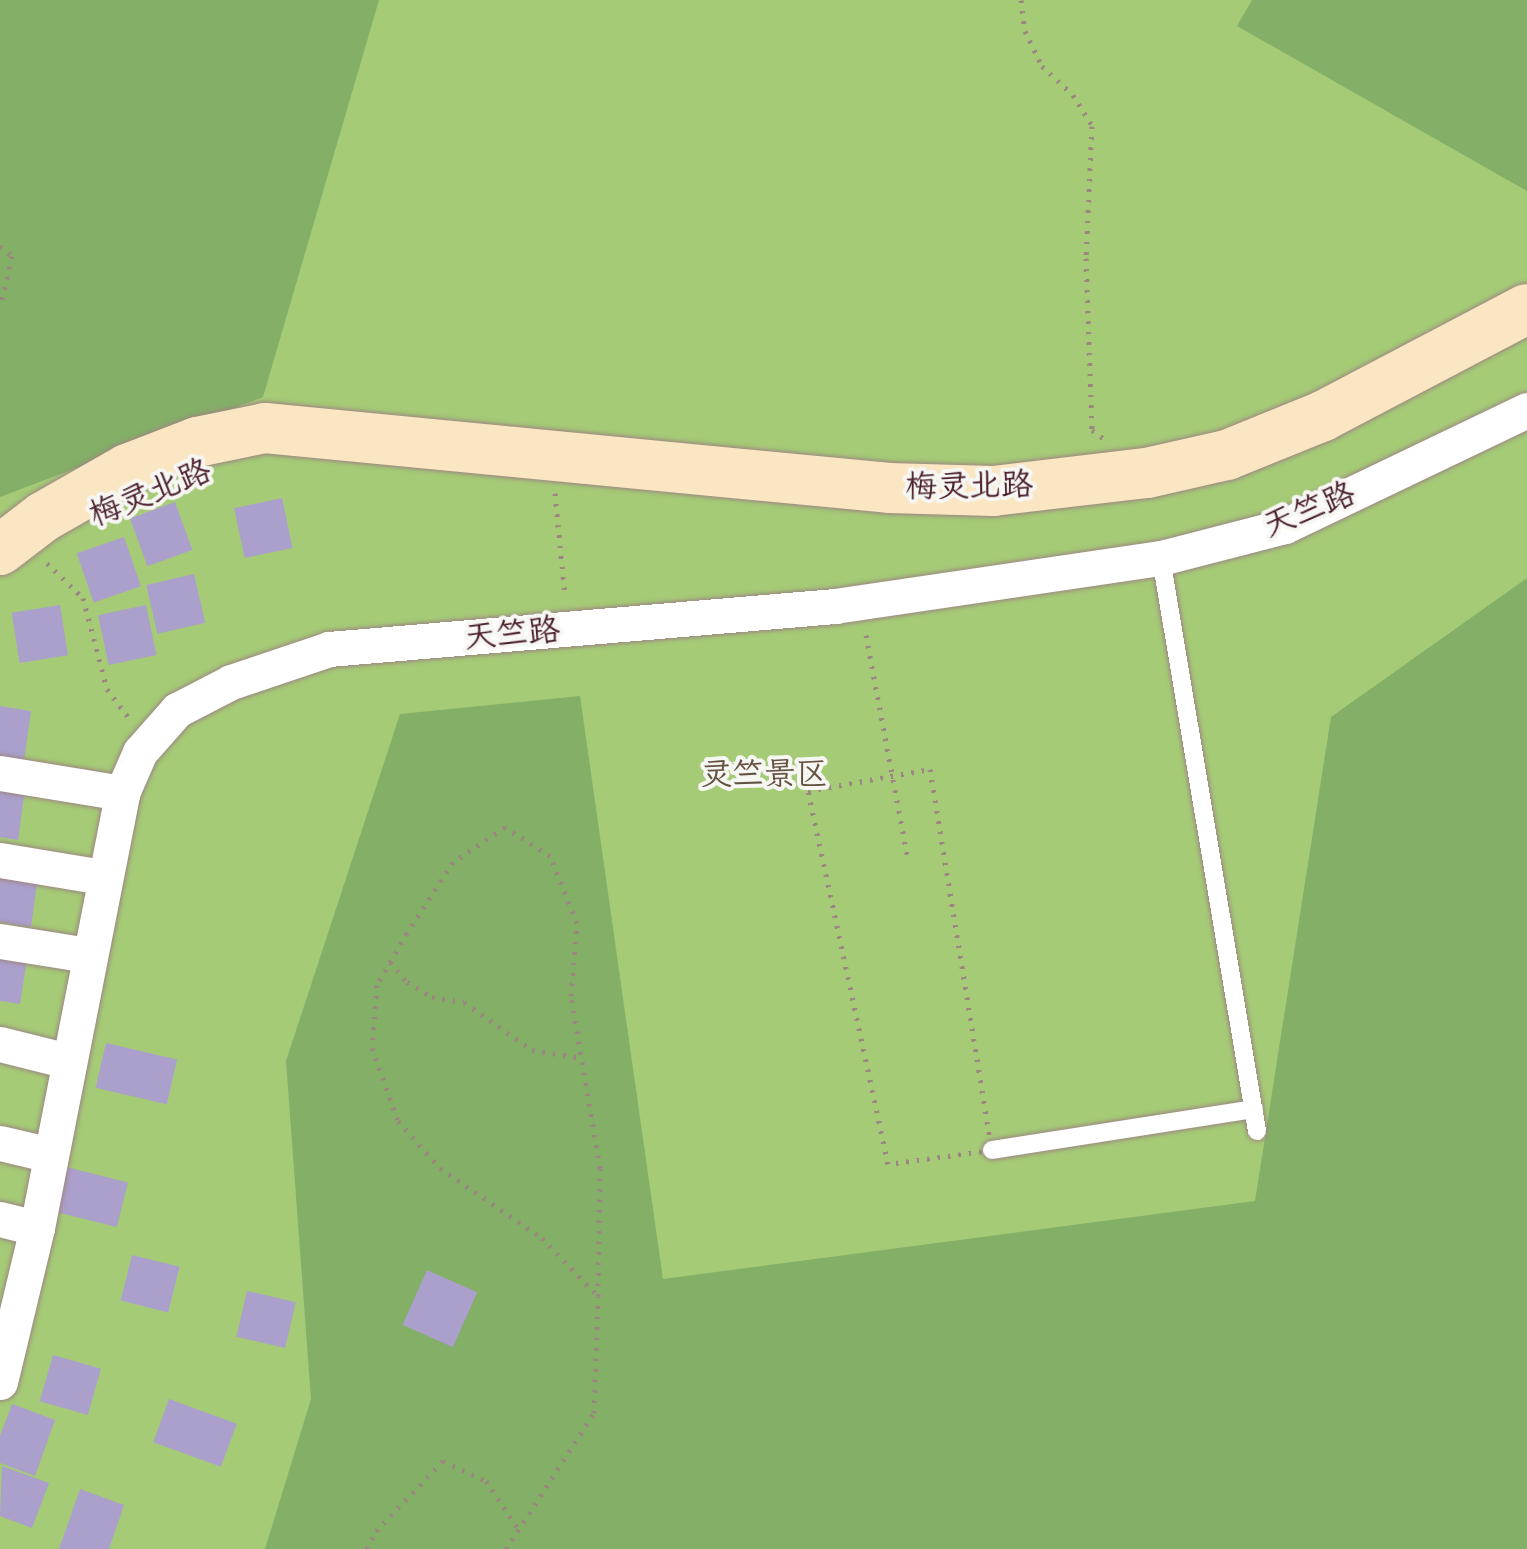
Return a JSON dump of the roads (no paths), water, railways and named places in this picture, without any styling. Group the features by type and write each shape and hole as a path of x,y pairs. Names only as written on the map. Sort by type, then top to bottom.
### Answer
{"main road":[{"name":"梅灵北路","path":"12,560 130,494 188,471 279,450 376,443 941,490 993,490 1148,473 1227,454 1323,416 1527,310"}],"street":[{"name":"天竺路","path":"0,1382 10,1302 37,1228 122,792 148,743 178,710 218,689 329,649 860,603 1161,558 1285,526 1527,410"},
{"path":"0,773 122,792"},
{"path":"0,860 104,877"},
{"path":"0,940 88,955"},
{"path":"0,1044 68,1061"},
{"path":"0,1144 50,1155"},
{"path":"0,1219 37,1228"}],"lane":[{"path":"1161,558 1257,1131"},
{"path":"992,1150 1254,1109"}],"park label":[{"name":"灵竺景区","path":"764,774"}]}
